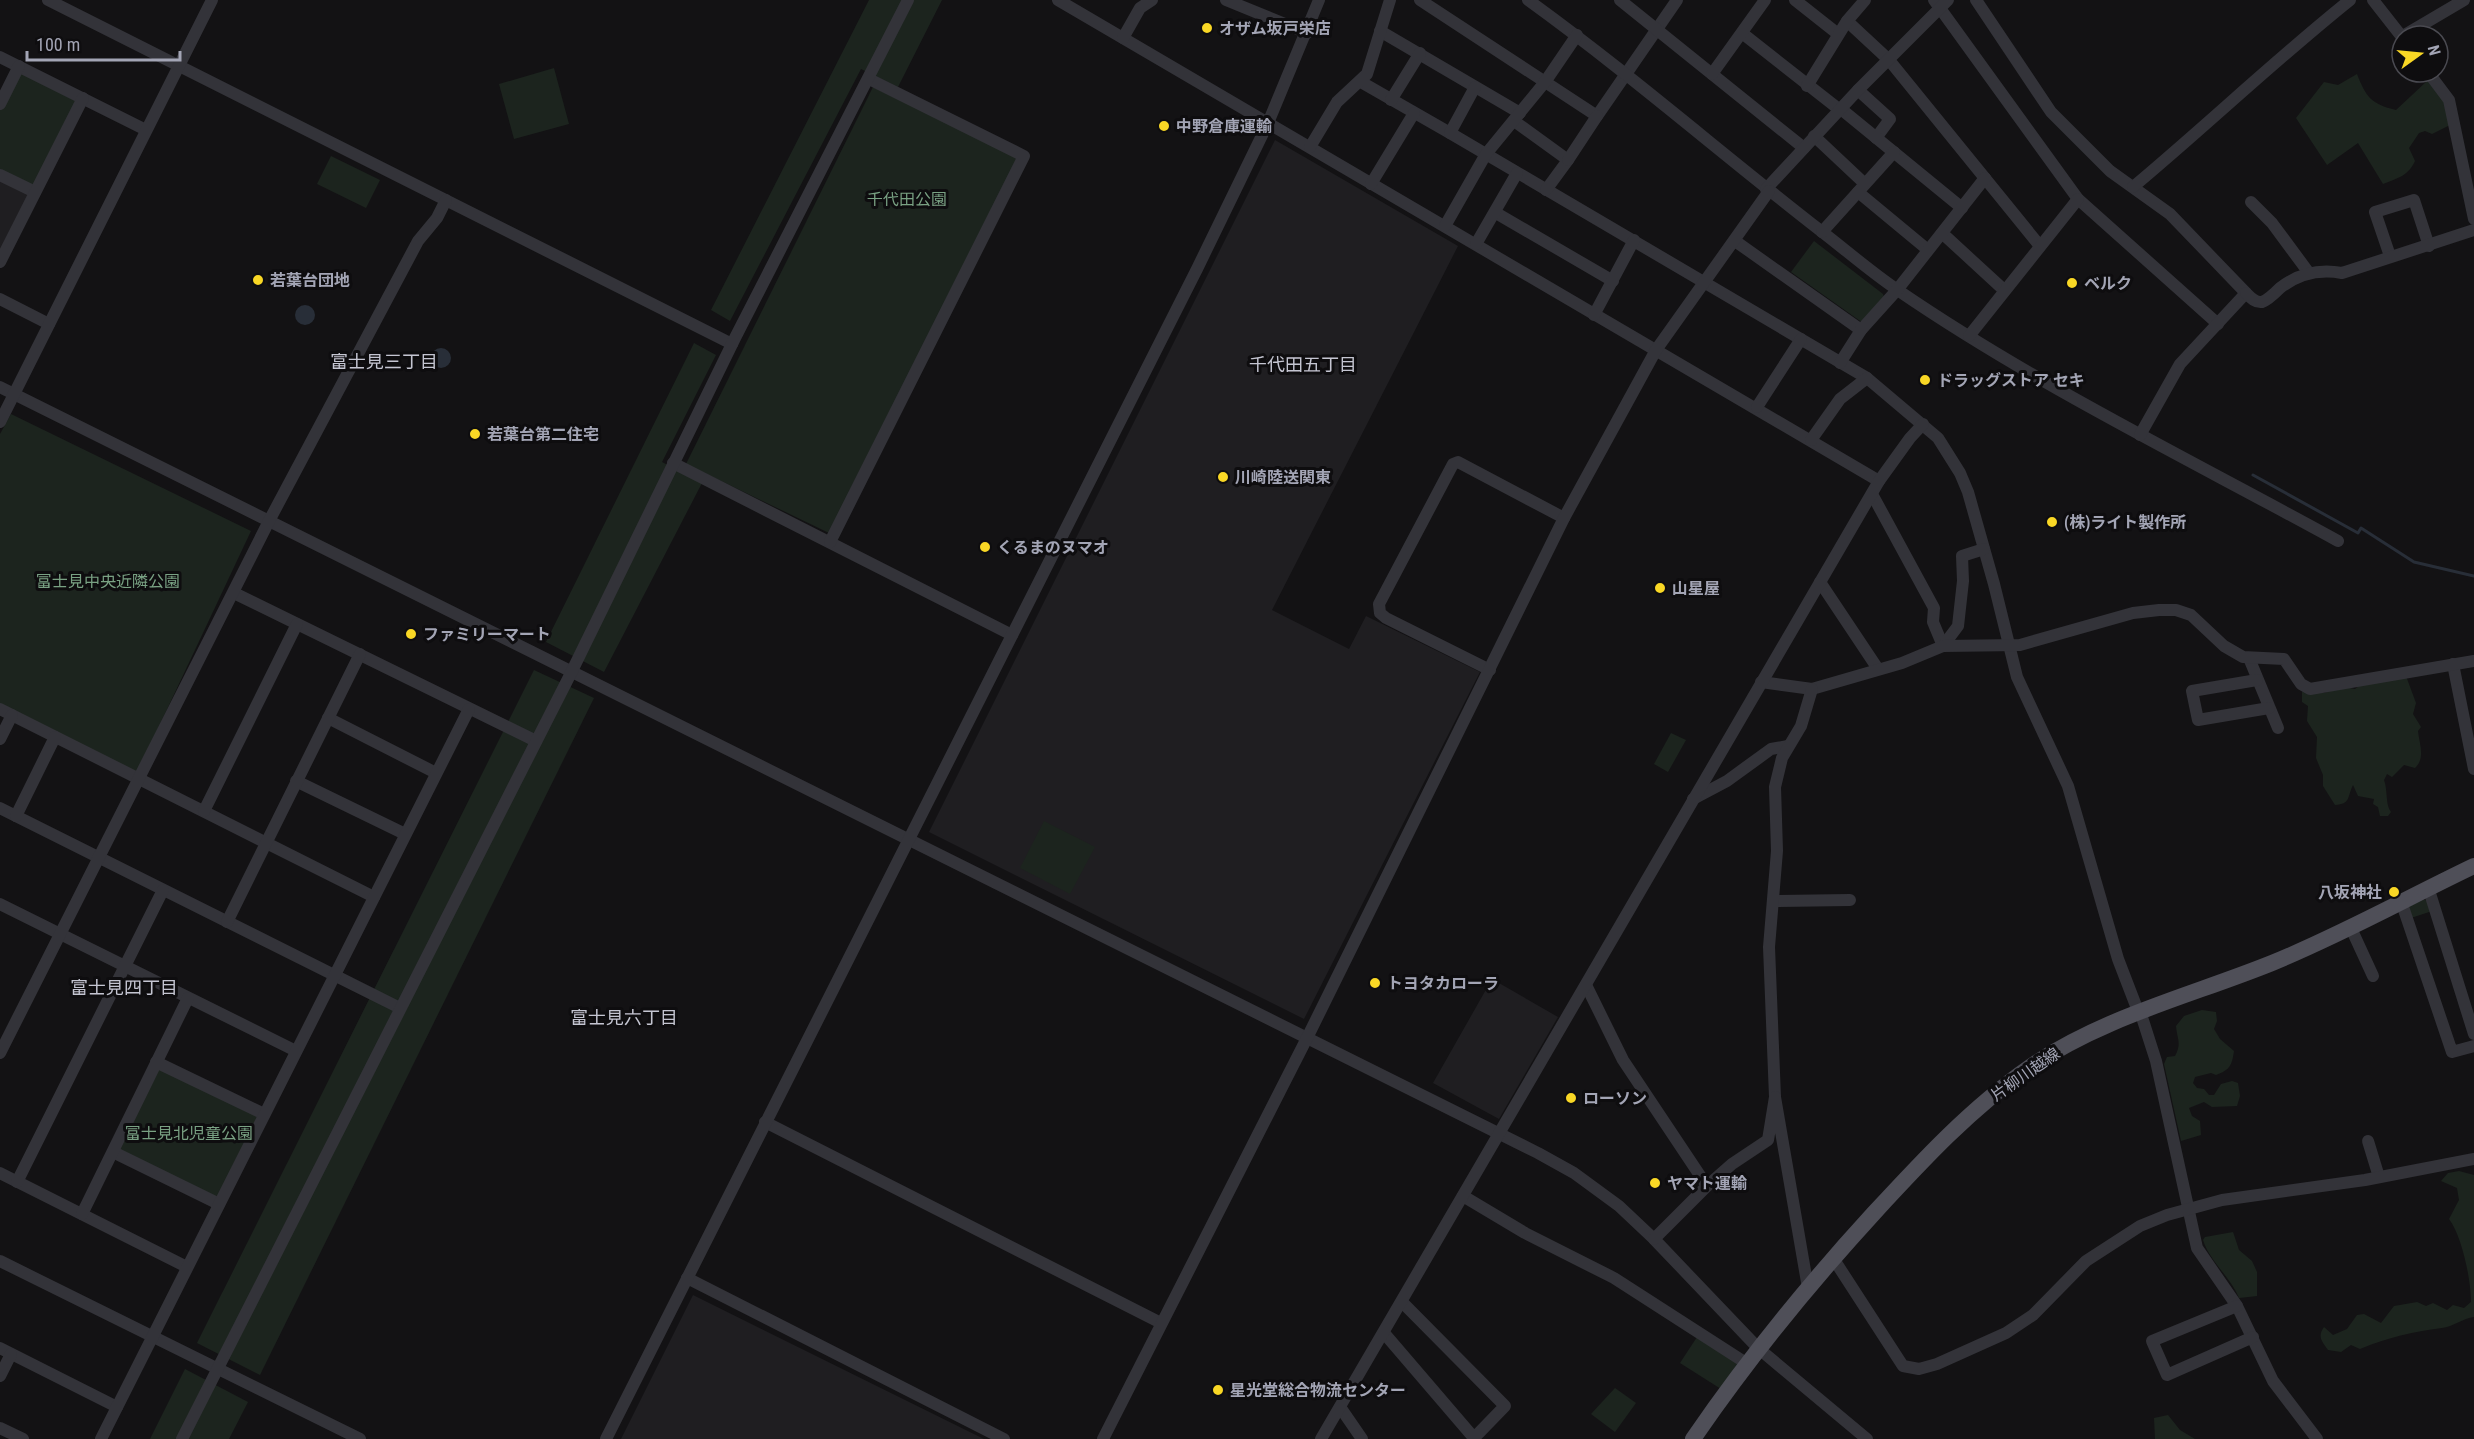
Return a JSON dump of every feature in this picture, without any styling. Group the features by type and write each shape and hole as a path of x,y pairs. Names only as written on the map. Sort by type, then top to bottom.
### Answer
{"main road":[{"name":"片柳川越線","path":"1693,1439 1758,1348 1833,1258 1910,1173 1974,1111 2030,1067 2060,1049 2139,1011 2256,969 2474,866"}],"street":[{"path":"48,0 732,344"},
{"path":"0,422 211,0"},
{"path":"182,1439 571,673 732,344 908,0"},
{"path":"1058,0 1594,315 1757,407 1879,481"},
{"path":"1123,38 1140,8 1152,0"},
{"path":"1226,0 1241,3 1307,33"},
{"path":"606,1439 1268,123 1319,0"},
{"path":"1310,147 1337,102 1367,74 1390,0"},
{"path":"1420,0 1597,116"},
{"path":"1528,0 1577,35 1768,190 1897,290 1969,336 2140,435 2338,541"},
{"path":"1620,0 1804,148"},
{"path":"1546,190 1677,0"},
{"path":"1712,74 1765,0"},
{"path":"1807,86 1847,21 1865,0"},
{"path":"1976,0 2051,112 2110,171 2170,214 2256,302 2263,302 2289,282 2309,273 2328,270 2342,273 2390,256 2429,246 2474,229 2449,100 2437,84"},
{"path":"2133,187 2210,123 2288,50 2350,0"},
{"path":"2373,0 2392,24"},
{"path":"2423,24 2464,0"},
{"path":"1803,2 1839,34"},
{"path":"1103,1439 1307,1038 1564,518 1656,350 1735,241 1768,190 1814,136 1889,60 1941,2 2078,199 2218,324"},
{"path":"1847,21 1889,60 2040,246"},
{"path":"1380,31 1475,87 1517,117 1568,160"},
{"path":"1742,33 1962,208"},
{"path":"1445,226 1486,154 1545,82 1577,35"},
{"path":"1391,100 1420,53"},
{"path":"0,57 146,130"},
{"path":"0,104 19,66"},
{"path":"830,542 1024,156 869,80"},
{"path":"1361,82 1867,378 1946,446 1968,492 2017,677 2068,786 2118,959 2152,1045 2198,1248 2236,1306 2272,1382 2317,1439"},
{"path":"1450,133 1475,87"},
{"path":"1858,90 1890,119 1876,138"},
{"path":"0,262 83,98"},
{"path":"1371,184 1414,113"},
{"path":"1814,136 1861,188 1928,250"},
{"path":"1822,232 1894,152"},
{"path":"1476,244 1496,213 1517,173"},
{"path":"0,175 35,192"},
{"path":"1840,363 1861,330 1897,290 1985,178"},
{"path":"1969,336 2078,199"},
{"path":"0,1053 269,521 418,241 437,218 446,200"},
{"path":"2390,256 2375,212 2414,200 2429,246"},
{"path":"2252,202 2272,223 2309,273"},
{"path":"1496,213 1613,281"},
{"path":"1942,233 2004,290"},
{"path":"1594,315 1634,240"},
{"path":"1735,241 1861,330"},
{"path":"2140,435 2180,364 2246,293"},
{"path":"0,299 49,324"},
{"path":"1757,407 1801,339"},
{"path":"1812,440 1840,399 1867,378"},
{"path":"0,387 1499,1133 1582,1179 1619,1206 1654,1239 1758,1348 1868,1439"},
{"path":"1321,1439 1879,481 1923,424"},
{"path":"1490,670 1382,616 1379,609 1382,600 1453,464 1458,462 1564,518"},
{"path":"673,464 1012,635"},
{"path":"1872,494 1934,608 1933,622 1943,646"},
{"path":"1943,646 1958,626 1963,581 1962,556 1984,549"},
{"path":"1820,582 1878,669"},
{"path":"234,593 536,741"},
{"path":"1761,682 1812,689 1911,660 1943,646 2020,645 2133,613 2176,610 2191,615 2234,653 2249,658 2284,659 2301,684 2310,689 2474,661"},
{"path":"204,811 297,624"},
{"path":"227,921 360,654"},
{"path":"2249,658 2278,728"},
{"path":"2452,664 2474,769"},
{"path":"2257,680 2192,692 2198,720 2269,708"},
{"path":"1808,1288 1775,1097 1768,947 1777,851 1775,787 1782,758 1801,726 1812,689"},
{"path":"101,1439 469,709"},
{"path":"0,710 374,897"},
{"path":"0,739 12,715"},
{"path":"328,718 436,773"},
{"path":"16,816 55,737"},
{"path":"1693,799 1727,781 1771,749 1788,746"},
{"path":"296,781 405,834"},
{"path":"0,808 400,1008"},
{"path":"2428,888 2474,1034"},
{"path":"17,1182 163,890"},
{"path":"1773,901 1850,900"},
{"path":"2401,901 2452,1052 2474,1046"},
{"path":"0,904 296,1051"},
{"path":"2350,926 2373,976"},
{"path":"1586,985 1623,1060 1707,1186"},
{"path":"82,1214 188,998"},
{"path":"156,1062 264,1114"},
{"path":"1654,1239 1732,1164 1768,1140 1775,1097"},
{"path":"765,1122 1161,1323"},
{"path":"2368,1141 2379,1177"},
{"path":"113,1152 219,1204"},
{"path":"1833,1258 1903,1366 1919,1369 1937,1364 2017,1327 2033,1315 2086,1261 2106,1247 2140,1226 2189,1207 2379,1177 2474,1159"},
{"path":"0,1173 187,1267"},
{"path":"1463,1196 1525,1233 1614,1278 1746,1363"},
{"path":"0,1261 360,1439"},
{"path":"687,1278 1004,1439"},
{"path":"1384,1333 1475,1438 1505,1406 1401,1302"},
{"path":"2236,1306 2152,1341 2167,1375 2253,1338"},
{"path":"0,1376 6,1351 117,1407"},
{"path":"1340,1407 1362,1439"},
{"path":"0,1428 23,1439"}],"shaded area":[{"path":"1275,140 1458,246 1272,610 1349,649 1366,616 1480,672 1304,1019 929,832"},
{"path":"0,179 30,194 0,254"},
{"path":"305,305 312,308 315,315 312,322 305,325 298,322 295,315 298,308"},
{"path":"441,348 448,351 451,358 448,365 441,368 434,365 431,358 434,351"},
{"path":"1492,979 1558,1017 1499,1119 1433,1083"},
{"path":"693,1295 984,1439 621,1439"}],"green space":[{"path":"869,0 942,0 898,87 861,69 730,321 711,310"},
{"path":"19,66 83,98 35,192 0,175 0,104"},
{"path":"554,68 569,124 514,139 499,84"},
{"path":"2357,74 2370,98 2396,110 2424,84 2435,84 2447,102 2450,125 2432,134 2425,131 2419,133 2409,148 2415,161 2412,166 2402,176 2383,184 2358,143 2327,165 2296,118 2324,82 2338,85"},
{"name":"千代田公園","path":"873,87 1019,157 829,533 686,464"},
{"path":"331,156 380,180 366,208 317,184"},
{"path":"1814,241 1883,294 1884,297 1863,323 1791,272"},
{"path":"694,343 716,355 662,462 702,483 604,672 546,642"},
{"name":"富士見中央近隣公園","path":"11,414 251,531 137,773 0,704 0,434"},
{"path":"534,670 594,698 260,1375 197,1343"},
{"path":"2406,676 2416,703 2413,714 2421,727 2418,731 2421,750 2418,764 2415,768 2404,765 2392,777 2387,774 2384,780 2391,812 2388,816 2380,816 2378,807 2373,804 2374,799 2358,796 2353,785 2348,799 2344,803 2335,805 2323,786 2323,775 2316,758 2317,737 2307,721 2308,706 2302,702 2302,692 2305,689 2324,693 2345,687 2355,689 2364,682"},
{"path":"1671,733 1686,740 1668,772 1654,764"},
{"path":"1044,821 1095,847 1070,894 1020,868"},
{"path":"2422,899 2429,901 2432,911 2411,918 2408,910 2411,903"},
{"path":"2202,1010 2216,1012 2217,1021 2214,1029 2220,1039 2234,1051 2227,1069 2216,1075 2211,1073 2195,1077 2193,1083 2209,1095 2214,1095 2221,1084 2232,1081 2238,1083 2240,1096 2237,1106 2212,1107 2204,1102 2189,1108 2192,1116 2200,1121 2201,1135 2181,1141 2164,1064 2167,1057 2175,1056 2177,1052 2179,1044 2176,1026 2184,1016"},
{"name":"富士見北児童公園","path":"156,1062 264,1114 219,1204 113,1152"},
{"path":"2459,1171 2474,1175 2474,1317 2446,1327 2381,1341 2360,1349 2351,1345 2341,1352 2328,1350 2321,1336 2324,1327 2333,1335 2347,1329 2357,1315 2364,1314 2381,1323 2394,1306 2417,1302 2426,1306 2433,1303 2447,1310 2453,1305 2464,1308 2471,1302 2465,1259 2458,1236 2449,1219 2459,1200 2457,1188 2441,1181 2448,1173"},
{"path":"2233,1232 2239,1250 2252,1261 2257,1272 2257,1296 2239,1298 2210,1255 2203,1240 2205,1237"},
{"path":"1699,1334 1738,1364 1721,1389 1680,1363"},
{"path":"185,1369 248,1402 229,1439 150,1439"},
{"path":"1615,1388 1636,1403 1615,1432 1591,1414"},
{"path":"2168,1415 2180,1430 2195,1439 2155,1439 2154,1418"}],"waterway":[{"path":"2253,475 2358,533 2361,528 2414,562 2474,576"}],"place":[{"name":"オザム坂戸栄店","path":"1207,28"},
{"name":"中野倉庫運輸","path":"1164,126"},
{"name":"若葉台団地","path":"258,280"},
{"name":"ベルク","path":"2072,283"},
{"name":"ドラッグストア セキ","path":"1925,380"},
{"name":"若葉台第二住宅","path":"475,434"},
{"name":"川崎陸送関東","path":"1223,477"},
{"name":"(株)ライト製作所","path":"2052,522"},
{"name":"くるまのヌマオ","path":"985,547"},
{"name":"山星屋","path":"1660,588"},
{"name":"ファミリーマート","path":"411,634"},
{"name":"八坂神社","path":"2394,892"},
{"name":"トヨタカローラ","path":"1375,983"},
{"name":"ローソン","path":"1571,1098"},
{"name":"ヤマト運輸","path":"1655,1183"},
{"name":"星光堂総合物流センター","path":"1218,1390"}],"district":[{"name":"富士見三丁目","path":"384,362"},
{"name":"千代田五丁目","path":"1303,365"},
{"name":"富士見四丁目","path":"124,988"},
{"name":"富士見六丁目","path":"624,1018"}]}
